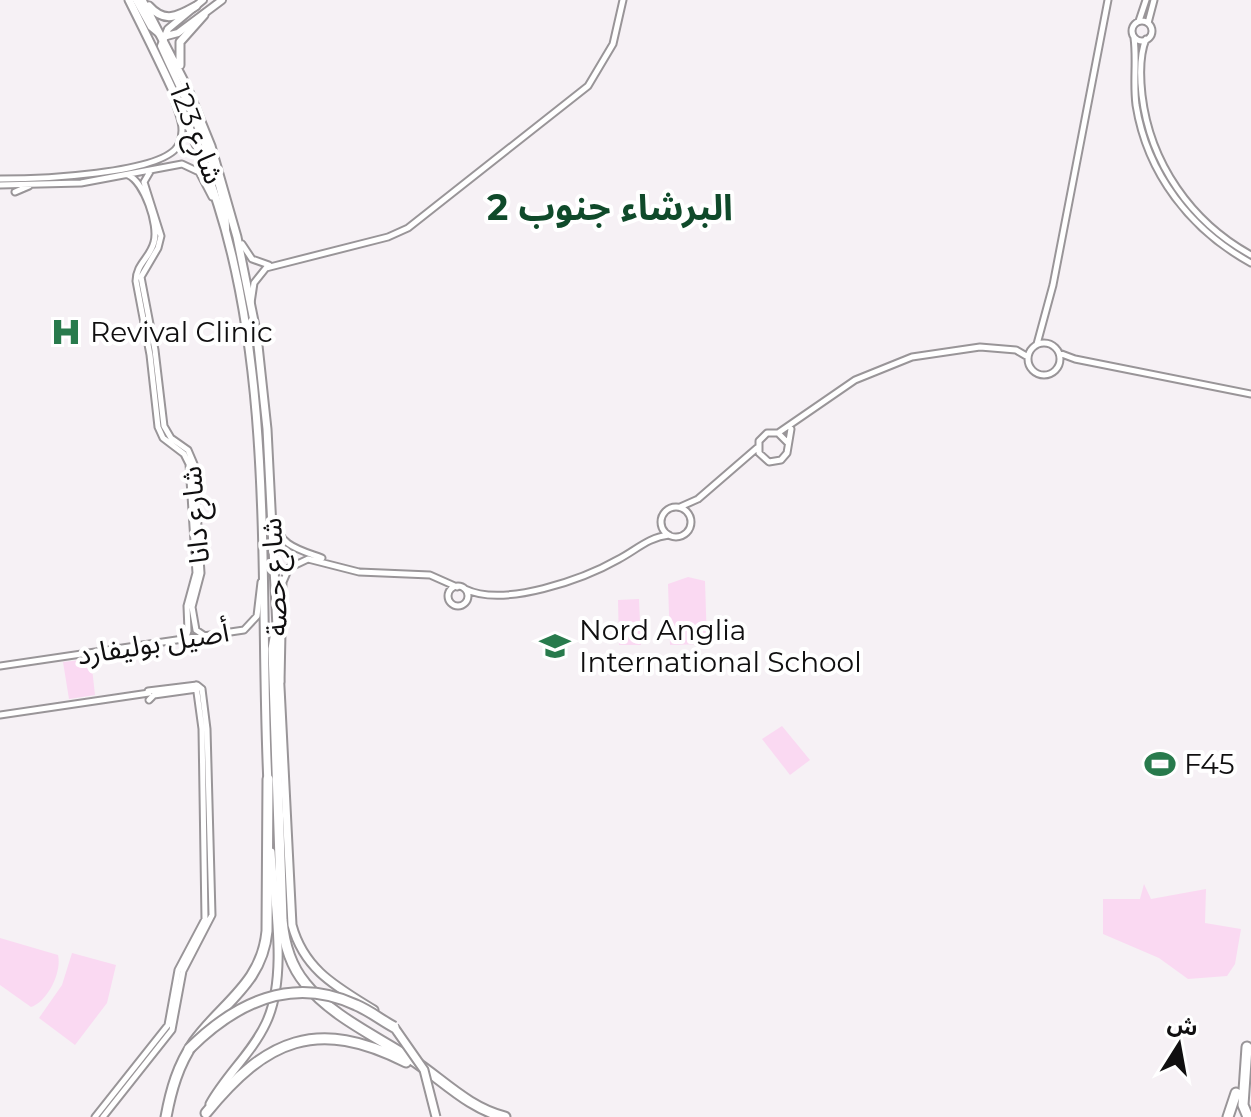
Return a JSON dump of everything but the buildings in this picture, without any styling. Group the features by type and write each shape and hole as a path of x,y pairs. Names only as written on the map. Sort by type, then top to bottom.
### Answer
{"highway":[{"path":"276,632 273,649 282,920 288,952 303,982 321,1000 473,1105 505,1117"},
{"path":"166,1117 173,1086 189,1049 252,978 266,939 268,779"},
{"path":"189,1049 230,1013 261,999 282,994 316,993 338,998 394,1027"},
{"path":"205,1115 248,1066 278,1049 304,1041 335,1039 359,1042 434,1076"},
{"path":"1245,1117 1247,1047"},
{"path":"1228,1117 1238,1093 1245,1117"}],"main road":[{"name":"شارع حصة","path":"129,0 172,91 219,206 250,360 264,573 276,990 261,1034 222,1084 205,1115"},
{"name":"شارع 123","path":"136,0 151,27 163,37 161,46 218,189 226,233"},
{"name":"شارع حصة","path":"144,0 187,87 211,146 237,237 251,303 268,458 290,911 297,940 310,963 331,984 372,1008 394,1027 424,1070 436,1117"},
{"path":"144,0 163,17 176,17 199,3"},
{"path":"187,87 178,58 184,34 222,0"},
{"path":"163,37 199,3"},
{"path":"163,37 174,35 204,15"}],"street":[{"path":"251,303 256,279 274,265 388,237 408,228 555,114 591,82 613,44 623,0"},
{"path":"1108,0 1045,334 1059,353 1075,359 1251,394"},
{"path":"1146,0 1139,21 1132,28 1137,106 1157,168 1192,219 1218,242 1251,263"},
{"path":"1154,0 1148,23 1151,32 1146,39 1141,66 1143,103 1162,163 1198,214 1251,255"},
{"path":"1139,21 1148,23"},
{"path":"1134,38 1146,39"},
{"path":"62,185 65,179 161,160 172,154 182,132 172,91"},
{"path":"0,185 62,185 175,164 194,168 203,177 219,206"},
{"name":"شارع دانا","path":"151,170 144,182 155,240 137,269 136,281 149,344 158,427 163,438 184,454 189,464 196,573 187,606 188,631 185,640"},
{"path":"0,179 93,172"},
{"name":"شارع دانا","path":"128,175 139,183 160,242 142,271 141,282 155,350 164,426 171,438 188,450 194,464 201,573 192,611 196,630 205,636"},
{"path":"15,192 30,185"},
{"path":"237,237 252,259 274,265"},
{"path":"1028,357 1047,316"},
{"path":"652,538 666,511 698,499 744,463 765,434 778,433 794,425 846,385 884,366 939,351 1050,344"},
{"path":"997,347 1019,350 1028,357 1030,367 1040,374 1051,373 1059,365 1075,359"},
{"path":"1059,353 1059,365"},
{"path":"744,463 763,458 772,462 781,460 787,453 787,442 794,425"},
{"path":"778,433 787,442"},
{"path":"758,447 763,458"},
{"path":"268,458 279,535 287,544 337,566"},
{"path":"281,683 284,673 283,587 286,572 298,561 308,559 359,572 424,574 482,594 522,592 572,580 619,559 652,538 686,533 698,499"},
{"path":"680,507 691,517"},
{"path":"661,522 669,535"},
{"name":"أصيل بوليفارد","path":"0,666 237,632 254,622 260,609 264,573"},
{"path":"440,578 453,605 460,606 482,594"},
{"path":"449,593 457,587"},
{"path":"465,589 467,602"},
{"path":"36,655 43,660"},
{"path":"0,715 198,688"},
{"path":"95,1117 168,1025 178,970 205,919 202,729 198,688"},
{"path":"103,1117 172,1030 185,966 212,915 208,741 198,688"},
{"path":"80,707 87,702"}],"shaded area":[{"path":"688,577 705,581 707,644 670,645 668,584"},
{"path":"639,599 641,645 619,645 618,600"},
{"path":"91,659 95,695 69,699 63,662"},
{"path":"782,726 810,760 790,775 762,739"},
{"path":"1144,884 1151,899 1206,889 1205,923 1241,929 1235,964 1227,976 1188,979 1159,958 1103,934 1103,899 1140,899"},
{"path":"0,938 58,955 58,969 52,985 37,1004 31,1007 0,985"},
{"path":"72,953 116,965 107,1003 75,1045 39,1018 62,985"}],"place":[{"name":"Revival Clinic","path":"66,332"},
{"name":"Nord Anglia International School","path":"555,646"},
{"name":"F45","path":"1160,764"}],"district":[{"name":"البرشاء جنوب 2","path":"610,207"}]}
